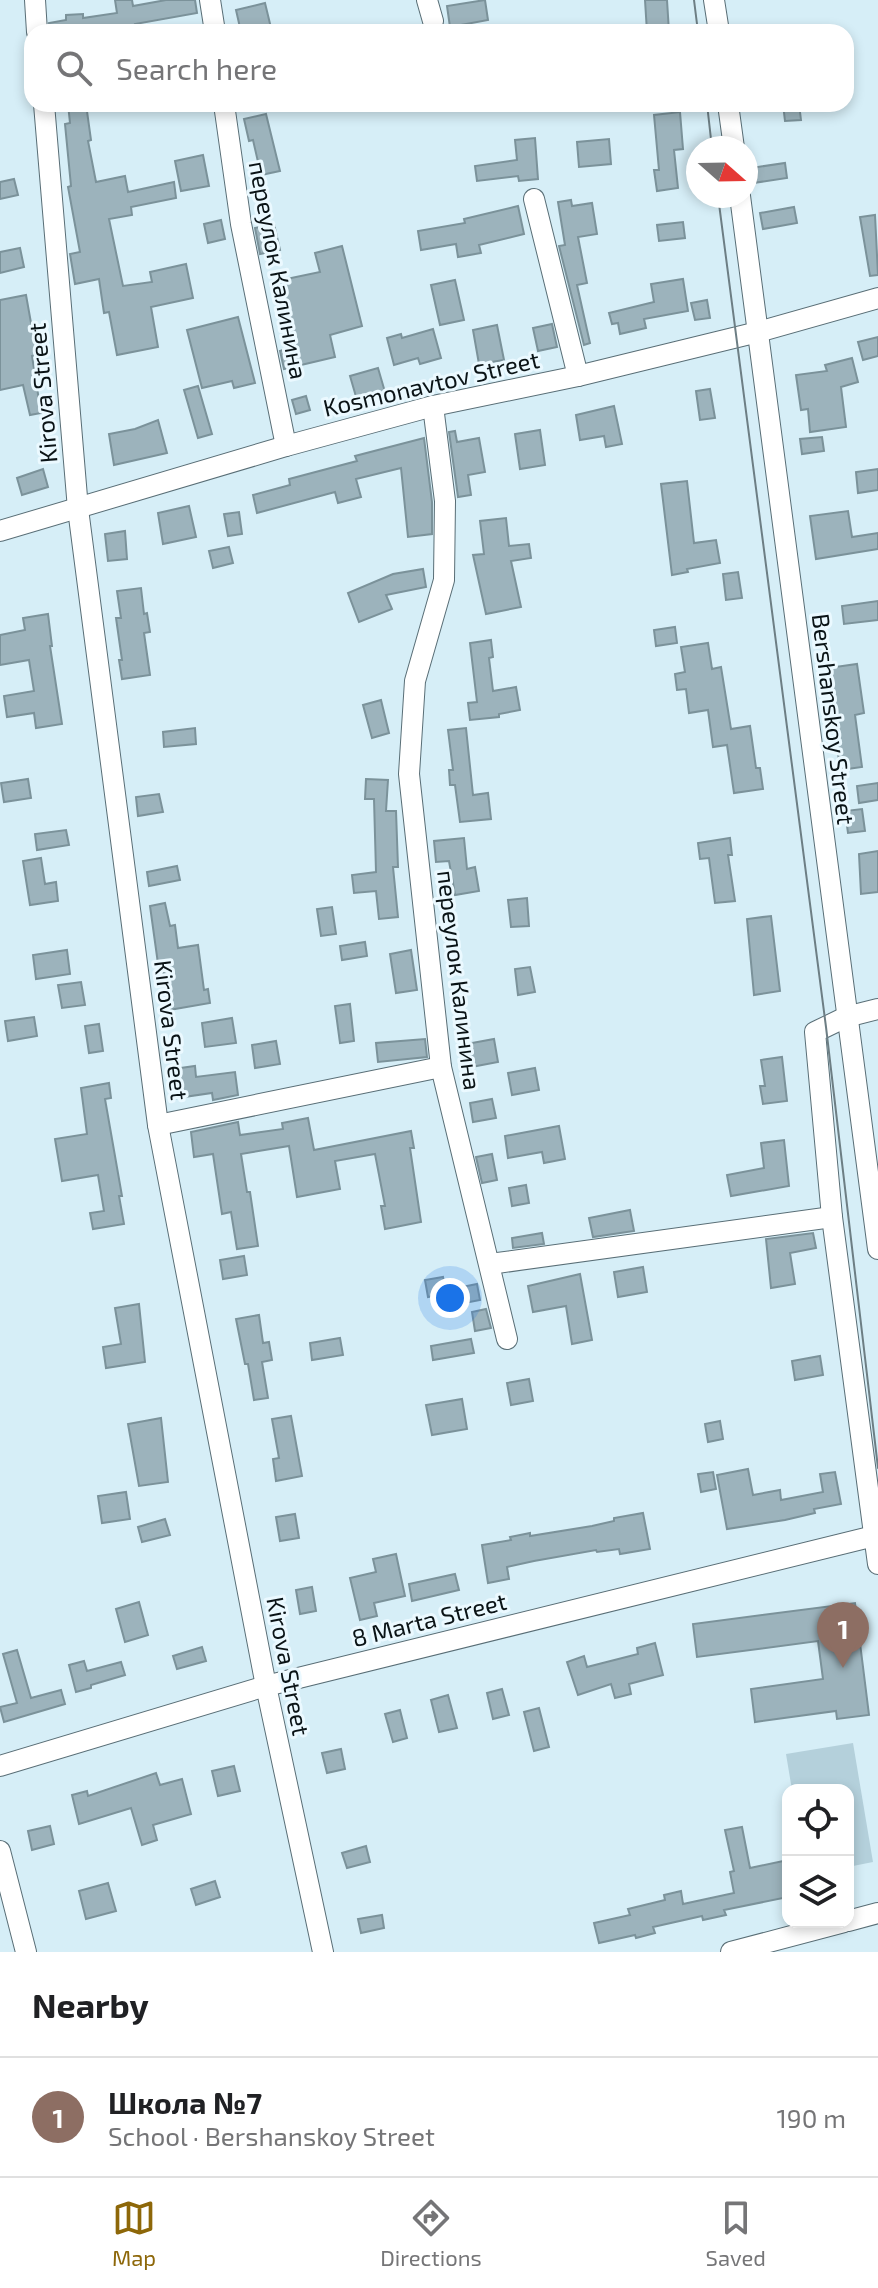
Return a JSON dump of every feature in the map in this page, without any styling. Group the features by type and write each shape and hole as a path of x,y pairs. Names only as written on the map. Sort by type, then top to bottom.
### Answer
{"street":[{"path":"35,0 36,24"},
{"path":"210,0 214,24"},
{"path":"427,0 433,21"},
{"path":"714,0 718,24"},
{"name":"Kirova Street","path":"45,112 78,509 158,1125 266,1686 323,1952"},
{"name":"переулок Калинина","path":"225,112 241,224 286,446"},
{"path":"729,112 732,136"},
{"path":"534,199 578,376"},
{"name":"Bershanskoy Street","path":"742,208 878,1249"},
{"name":"Kosmonavtov Street","path":"0,531 433,406 578,376 758,332 878,298"},
{"name":"переулок Калинина","path":"433,406 445,501 444,580 415,681 409,774 441,1067 507,1339"},
{"path":"878,1009 846,1017 815,1032 832,1217 873,1497 878,1564"},
{"path":"158,1125 441,1067"},
{"path":"490,1264 832,1217"},
{"name":"8 Marta Street","path":"0,1766 266,1686 874,1536"},
{"path":"0,1851 26,1952"},
{"path":"854,1920 878,1913"},
{"path":"731,1952 823,1928"}],"shaded area":[{"path":"853,1743 873,1862 854,1866 854,1784 791,1784 786,1754"}],"building":[{"path":"115,0 132,0 133,6 166,0 195,0 197,13 135,24 49,24 66,20 66,15 83,14 83,18 117,13"},
{"path":"485,0 488,20 450,24 447,6"},
{"path":"645,0 667,0 668,24 646,24"},
{"path":"265,3 270,24 239,24 236,10"},
{"path":"69,112 87,112 91,140 88,141 96,182 125,176 128,192 174,182 176,198 131,207 132,215 109,219 123,286 152,282 150,272 186,264 193,298 151,307 158,347 117,355 109,312 104,313 99,279 75,284 70,254 80,252 68,187 71,186 65,124 70,123"},
{"path":"680,112 683,149 674,150 678,188 657,191 654,170 659,170 654,115"},
{"path":"784,112 800,112 801,120 785,121"},
{"path":"266,114 280,171 261,175 253,140 249,141 244,119"},
{"path":"535,138 538,179 519,181 518,176 477,181 475,166 517,160 515,140"},
{"path":"609,139 611,164 579,167 577,142"},
{"path":"203,155 209,186 181,191 175,161"},
{"path":"785,163 787,178 758,182 758,167"},
{"path":"14,179 18,195 0,199 0,182"},
{"path":"571,200 572,206 592,203 597,234 578,237 587,283 577,285 590,343 584,345 559,246 565,245 558,202"},
{"path":"518,206 524,234 479,245 481,253 458,257 456,244 421,250 418,231 465,223 464,219"},
{"path":"794,207 797,223 763,229 760,213"},
{"path":"875,215 878,275 870,276 860,217"},
{"path":"221,220 225,239 208,243 204,224"},
{"path":"683,222 685,238 659,241 657,225"},
{"path":"274,224 280,250 260,254 255,228"},
{"path":"342,246 362,326 330,335 335,357 284,369 280,351 286,349 272,282 320,272 315,253"},
{"path":"20,248 24,267 0,273 0,252"},
{"path":"683,279 688,311 644,319 646,328 620,334 618,323 612,324 609,313 654,302 651,284"},
{"path":"455,280 464,320 440,325 431,285"},
{"path":"26,295 33,334 37,333 42,353 32,356 41,413 30,415 23,385 0,390 0,300"},
{"path":"707,300 710,318 695,320 691,303"},
{"path":"238,317 255,383 234,388 232,381 202,388 187,330"},
{"path":"552,324 557,347 538,351 533,328"},
{"path":"497,325 504,360 479,364 473,330"},
{"path":"433,329 441,358 420,364 418,358 394,365 387,338 401,334 402,338"},
{"path":"878,337 878,356 863,360 858,342"},
{"path":"852,358 858,382 841,387 846,427 810,432 808,409 801,410 796,375 827,371 825,365"},
{"path":"378,368 385,392 357,400 350,376"},
{"path":"198,386 212,434 198,438 184,390"},
{"path":"710,389 715,418 700,420 696,391"},
{"path":"306,396 310,410 296,414 292,400"},
{"path":"614,406 622,444 606,447 604,436 580,440 576,415"},
{"path":"158,420 167,453 114,465 109,434"},
{"path":"540,430 545,465 520,469 515,434"},
{"path":"455,431 457,442 479,438 485,472 468,475 471,495 458,497 449,432"},
{"path":"822,437 824,451 802,454 800,439"},
{"path":"424,438 432,502 432,534 408,537 401,468 356,479 361,497 338,503 335,492 257,513 253,495 290,485 289,479 357,461 355,456"},
{"path":"43,469 48,487 22,495 17,478"},
{"path":"878,469 878,490 858,493 856,472"},
{"path":"687,481 694,543 716,540 720,563 672,575 661,484"},
{"path":"189,506 196,537 163,544 158,513"},
{"path":"848,511 852,537 878,533 878,549 816,559 810,516"},
{"path":"239,512 242,534 228,536 224,514"},
{"path":"506,518 509,546 529,544 531,558 511,561 521,607 486,614 473,555 484,554 480,521"},
{"path":"125,531 127,559 108,561 105,534"},
{"path":"229,547 233,563 213,568 209,551"},
{"path":"423,569 426,587 386,595 392,609 359,622 348,593 393,574"},
{"path":"738,572 742,598 726,600 723,574"},
{"path":"141,588 150,632 144,633 150,675 122,679 116,618 121,618 117,591"},
{"path":"878,601 878,620 844,624 842,606"},
{"path":"48,614 62,724 36,728 34,713 7,717 4,696 34,691 29,660 0,665 0,635 25,630 23,618"},
{"path":"675,627 677,643 656,646 654,630"},
{"path":"491,640 493,657 489,658 493,691 516,687 520,710 499,714 499,717 470,720 468,703 477,702 470,643"},
{"path":"708,643 712,669 721,667 731,729 750,726 756,768 760,768 763,789 734,793 727,745 713,747 708,710 689,713 686,689 677,690 675,674 685,672 681,647"},
{"path":"857,664 864,713 855,715 862,767 840,770 828,668"},
{"path":"381,700 389,733 372,738 363,705"},
{"path":"195,728 196,744 164,747 163,732"},
{"path":"466,728 473,795 488,793 491,819 460,822 455,785 450,785 449,770 453,770 448,730"},
{"path":"28,779 31,798 4,802 1,783"},
{"path":"366,779 388,780 386,811 396,811 398,867 393,867 398,917 379,919 376,891 354,893 352,875 376,872 374,799 365,799"},
{"path":"878,783 878,800 859,803 857,786"},
{"path":"159,794 163,812 138,816 136,797"},
{"path":"862,809 865,831 848,833 845,811"},
{"path":"66,830 69,845 37,850 35,834"},
{"path":"464,838 467,869 475,867 479,891 455,895 449,861 436,862 434,841"},
{"path":"730,838 732,855 728,855 735,901 715,903 709,858 700,859 698,843"},
{"path":"878,851 878,892 861,894 859,854"},
{"path":"41,858 45,884 56,882 58,901 30,905 23,861"},
{"path":"177,866 180,880 149,886 147,872"},
{"path":"527,898 529,926 511,927 508,900"},
{"path":"165,903 170,926 175,925 178,948 198,945 204,990 208,989 210,1003 169,1010 163,970 159,971 150,906"},
{"path":"332,907 336,934 321,936 317,909"},
{"path":"771,916 780,991 754,995 747,919"},
{"path":"365,942 367,956 342,960 340,946"},
{"path":"67,950 70,974 36,979 33,955"},
{"path":"411,950 417,990 396,993 390,954"},
{"path":"530,967 535,992 518,995 515,969"},
{"path":"81,982 85,1005 62,1008 58,985"},
{"path":"350,1004 354,1041 340,1043 335,1006"},
{"path":"34,1017 37,1036 8,1041 5,1021"},
{"path":"232,1018 236,1043 205,1047 202,1023"},
{"path":"99,1024 103,1051 89,1053 85,1026"},
{"path":"425,1039 427,1057 378,1062 376,1043"},
{"path":"494,1039 498,1062 466,1068 461,1045"},
{"path":"276,1041 280,1064 255,1068 252,1045"},
{"path":"782,1057 787,1101 763,1104 760,1086 765,1086 761,1060"},
{"path":"195,1066 196,1077 235,1072 238,1095 213,1100 212,1093 177,1098 173,1069"},
{"path":"535,1068 539,1090 512,1095 508,1073"},
{"path":"109,1083 111,1098 105,1099 124,1224 93,1229 90,1213 104,1211 98,1175 62,1181 55,1139 87,1134 81,1088"},
{"path":"492,1099 496,1118 473,1122 470,1103"},
{"path":"308,1118 314,1150 411,1131 414,1148 410,1148 421,1222 385,1229 381,1206 385,1206 375,1154 335,1161 340,1189 297,1197 289,1146 241,1154 258,1246 237,1249 231,1212 222,1214 213,1154 194,1157 191,1132 238,1122 240,1135 283,1129 282,1123"},
{"path":"559,1126 565,1159 544,1163 542,1152 508,1158 505,1136"},
{"path":"784,1140 789,1186 731,1196 727,1175 764,1168 761,1143"},
{"path":"492,1154 497,1180 482,1183 476,1157"},
{"path":"526,1185 529,1203 512,1206 509,1188"},
{"path":"630,1210 634,1231 593,1237 589,1218"},
{"path":"542,1233 544,1244 513,1248 512,1238"},
{"path":"813,1233 816,1248 790,1253 795,1284 771,1288 766,1239"},
{"path":"244,1256 247,1275 223,1279 220,1260"},
{"path":"643,1267 647,1292 618,1297 614,1272"},
{"path":"580,1274 592,1340 572,1344 566,1306 533,1312 528,1286"},
{"path":"443,1277 446,1294 428,1297 425,1280"},
{"path":"477,1284 480,1300 454,1305 452,1289"},
{"path":"139,1304 145,1362 106,1368 103,1347 121,1344 115,1308"},
{"path":"486,1309 491,1328 475,1331 472,1312"},
{"path":"259,1315 263,1343 269,1342 272,1360 262,1362 268,1398 254,1400 236,1319"},
{"path":"340,1338 343,1355 312,1360 310,1343"},
{"path":"471,1339 474,1353 433,1360 431,1346"},
{"path":"820,1356 823,1375 795,1380 792,1361"},
{"path":"529,1379 533,1401 511,1405 507,1383"},
{"path":"462,1399 467,1429 432,1435 426,1405"},
{"path":"291,1416 302,1476 276,1481 273,1459 279,1458 272,1419"},
{"path":"161,1418 168,1482 139,1486 128,1424"},
{"path":"720,1421 723,1439 708,1442 705,1424"},
{"path":"748,1469 753,1495 780,1490 781,1500 823,1492 820,1474 835,1472 841,1504 814,1509 815,1513 785,1520 727,1529 717,1475"},
{"path":"713,1472 716,1489 701,1492 698,1474"},
{"path":"126,1492 130,1519 102,1523 98,1496"},
{"path":"643,1513 650,1549 620,1554 619,1549 596,1550 534,1561 507,1567 509,1579 488,1583 482,1545 530,1533 530,1536 592,1526"},
{"path":"295,1514 299,1538 280,1541 276,1517"},
{"path":"165,1519 170,1535 142,1542 138,1527"},
{"path":"396,1554 405,1596 374,1603 377,1616 360,1620 350,1578 376,1572 373,1559"},
{"path":"455,1574 459,1590 412,1601 409,1584"},
{"path":"312,1587 316,1611 300,1614 296,1590"},
{"path":"139,1602 148,1635 125,1642 116,1609"},
{"path":"855,1603 869,1715 837,1719 836,1711 755,1722 751,1689 823,1679 818,1641 697,1657 693,1624"},
{"path":"655,1643 663,1675 629,1684 631,1694 615,1698 611,1684 578,1695 567,1662 584,1656 587,1667 638,1654 637,1648"},
{"path":"202,1647 206,1661 177,1669 173,1656"},
{"path":"17,1650 31,1698 61,1690 65,1704 4,1722 0,1707 17,1703 3,1654"},
{"path":"84,1661 87,1671 121,1662 125,1675 76,1692 69,1665"},
{"path":"502,1689 509,1715 493,1719 487,1693"},
{"path":"448,1695 457,1728 439,1732 431,1700"},
{"path":"539,1708 549,1747 534,1751 524,1712"},
{"path":"400,1710 407,1738 393,1742 385,1714"},
{"path":"341,1749 345,1769 327,1773 322,1753"},
{"path":"234,1766 240,1791 218,1796 212,1771"},
{"path":"156,1773 160,1785 182,1779 191,1814 153,1825 157,1840 142,1845 131,1808 79,1824 72,1795 87,1791 88,1796"},
{"path":"50,1826 54,1844 32,1850 28,1831"},
{"path":"742,1827 750,1868 782,1861 782,1898 724,1910 726,1915 703,1920 702,1916 653,1927 655,1933 636,1938 635,1935 599,1943 594,1923 630,1915 628,1909 665,1900 664,1895 681,1891 683,1904 734,1893 730,1872 734,1871 725,1830"},
{"path":"366,1846 370,1862 347,1868 342,1853"},
{"path":"215,1881 220,1897 196,1905 191,1889"},
{"path":"108,1883 116,1911 86,1919 79,1891"},
{"path":"382,1915 384,1928 361,1933 358,1919"}],"tram line":[{"path":"694,0 697,24"},
{"path":"708,112 711,136"},
{"path":"720,208 826,1027 878,1468"}],"place":[{"name":"Школа №7","path":"843,1668"}]}
